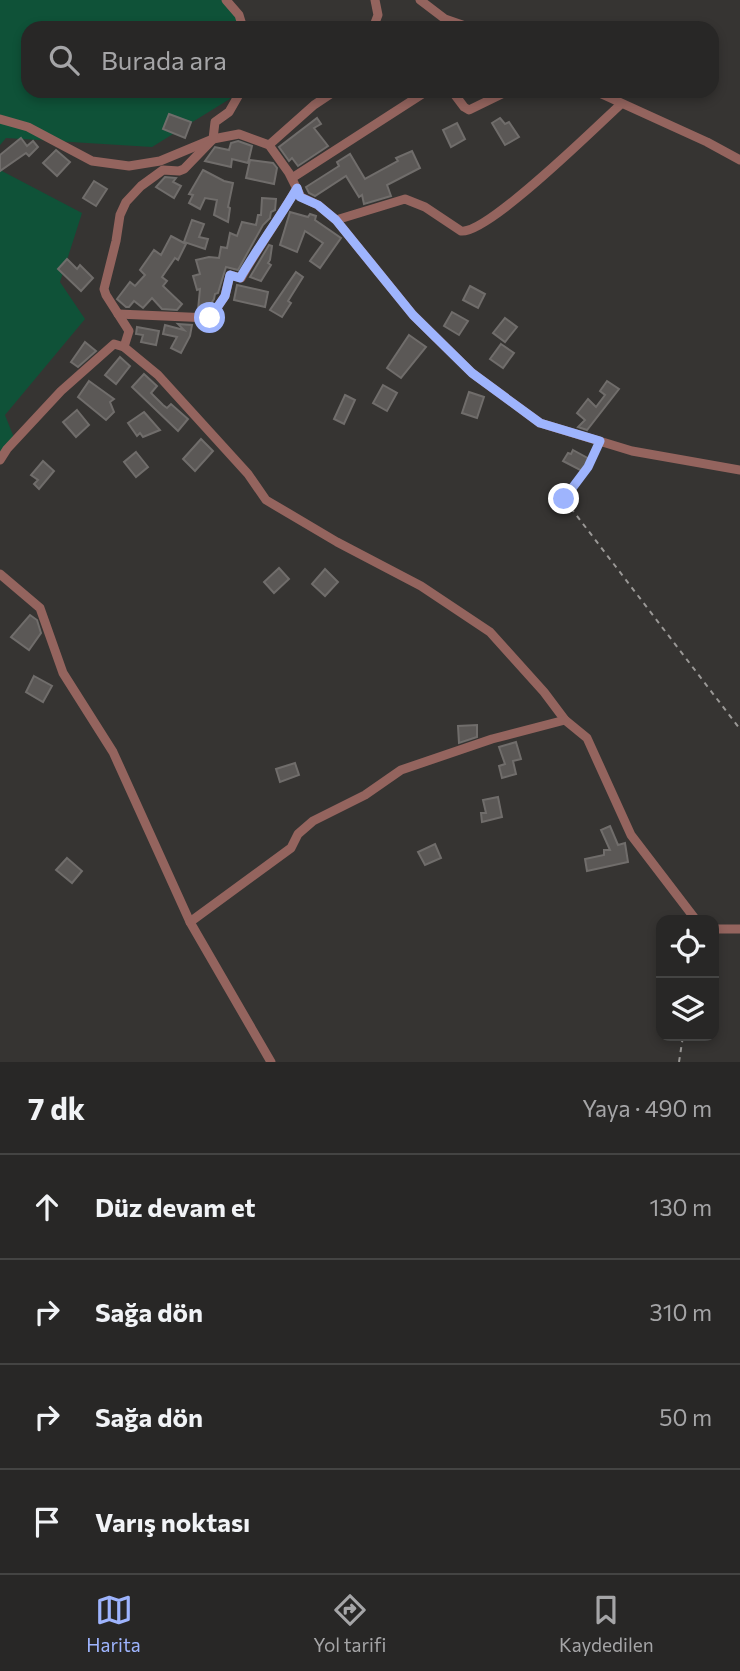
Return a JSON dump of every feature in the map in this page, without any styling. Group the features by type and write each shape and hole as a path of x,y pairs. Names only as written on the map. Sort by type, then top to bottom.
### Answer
{"street":[{"path":"239,21 230,3 242,0"},
{"path":"375,0 378,15 376,21"},
{"path":"420,0 451,21"},
{"path":"124,347 129,331 104,289 117,241 120,215 126,202 141,186 163,170 178,172 184,169 213,139 215,122 229,112 237,98"},
{"path":"269,145 324,98"},
{"path":"292,178 415,98"},
{"path":"457,98 469,110 494,98"},
{"path":"609,98 707,142 740,160"},
{"path":"336,220 405,199 425,207 467,232 511,204 621,104"},
{"path":"0,119 28,127 92,161 129,166 160,160 213,139 239,134 269,145 292,178 300,197 318,205 336,220 413,315 472,373 540,423 632,450 739,473"},
{"path":"118,314 210,318 225,296 230,275 240,278 254,253 277,224 297,188"},
{"path":"0,460 61,391 114,344 124,347 158,375 248,474 266,500 337,542 421,586 490,632 544,692 565,720 587,738 631,835 692,915"},
{"path":"0,574 40,608 63,673 117,761 190,922 271,1062"},
{"path":"190,922 291,848 298,834 313,821 365,795 401,770 492,739 565,720"},
{"path":"719,929 740,929"}],"path":[{"path":"600,441 588,467 564,499 740,729"},
{"path":"679,1062 682,1041"}],"green space":[{"path":"0,0 228,0 239,15 239,21 21,21 21,98 231,98 152,147 6,138 0,145"},
{"path":"0,170 82,213 60,282 85,319 5,415 15,440 0,462"}],"building":[{"path":"169,114 191,122 185,138 163,129"},
{"path":"317,118 321,124 314,128 328,146 298,166 292,158 289,161 279,147"},
{"path":"500,118 505,124 509,122 519,137 505,145 492,123"},
{"path":"457,123 465,139 451,147 443,130"},
{"path":"21,138 27,146 33,141 38,147 29,156 26,153 0,171 0,155"},
{"path":"238,141 252,146 248,163 232,159 231,167 205,161 215,147 229,150 231,143"},
{"path":"56,150 70,162 57,176 43,163"},
{"path":"412,151 420,168 387,185 391,196 364,204 362,195 359,197 346,176 315,196 309,193 306,187 339,166 337,162 350,154 365,179 398,161 396,158"},
{"path":"250,160 273,163 277,168 274,184 246,178"},
{"path":"203,170 233,183 228,222 214,215 217,200 205,198 200,209 189,203 193,195 189,194"},
{"path":"165,177 176,178 173,182 181,186 174,198 156,187"},
{"path":"94,181 107,189 96,206 83,198"},
{"path":"262,198 276,199 275,210 271,212 238,270 226,267 218,293 206,311 198,310 200,289 197,290 193,276 200,274 196,260 219,258 221,247 227,248 230,233 237,236 242,222 256,225 258,215 261,215"},
{"path":"290,212 308,217 310,214 316,216 315,220 341,238 320,268 310,261 323,243 305,231 297,252 280,245"},
{"path":"192,220 204,224 199,237 208,239 205,249 184,242"},
{"path":"171,236 186,244 178,260 175,258 162,277 167,281 163,286 182,304 177,310 162,309 152,298 143,308 134,301 126,307 117,299 130,282 135,286 145,275 140,270 154,250 161,255"},
{"path":"269,245 272,246 268,263 271,265 261,281 250,277"},
{"path":"67,259 77,269 80,265 93,278 81,291 58,269"},
{"path":"296,272 303,277 288,301 291,303 282,317 270,310"},
{"path":"237,285 268,292 265,307 234,300"},
{"path":"470,286 485,294 478,308 463,300"},
{"path":"452,312 468,321 459,335 444,326"},
{"path":"505,318 517,327 505,342 493,333"},
{"path":"178,324 192,325 190,336 181,353 171,348 177,337 163,334 165,325 184,330"},
{"path":"137,327 159,331 156,345 141,342 143,335 136,334"},
{"path":"409,335 426,347 401,378 387,368"},
{"path":"85,342 96,351 78,367 71,362"},
{"path":"501,344 514,353 503,368 490,359"},
{"path":"120,357 130,366 116,384 105,375"},
{"path":"144,374 157,386 151,393 167,408 171,404 188,419 178,431 132,387"},
{"path":"89,381 114,399 110,402 114,412 106,420 78,397"},
{"path":"607,381 619,389 587,430 578,427 585,420 577,413 588,399 596,407 605,395 600,391"},
{"path":"383,385 397,393 387,411 373,403"},
{"path":"469,392 484,397 477,418 462,413"},
{"path":"345,395 355,400 344,424 334,419"},
{"path":"77,410 89,425 76,437 63,422"},
{"path":"144,412 160,430 143,437 140,433 137,436 128,423"},
{"path":"201,439 213,451 195,471 183,459"},
{"path":"573,450 591,460 584,472 563,461"},
{"path":"136,452 148,467 136,477 124,462"},
{"path":"43,461 54,471 39,489 34,484 38,480 31,475"},
{"path":"279,568 289,579 274,593 264,582"},
{"path":"325,569 338,582 325,596 312,584"},
{"path":"30,615 37,620 41,633 29,650 11,637"},
{"path":"34,676 52,686 43,702 26,692"},
{"path":"477,725 477,737 459,743 458,726"},
{"path":"516,742 521,759 513,761 516,774 502,778 499,766 505,764 499,747"},
{"path":"295,763 299,775 280,782 276,769"},
{"path":"498,797 502,817 482,822 481,813 486,813 483,800"},
{"path":"610,826 618,845 625,843 628,862 587,871 585,859 604,855 604,850 610,850 601,830"},
{"path":"435,844 441,858 425,865 418,852"},
{"path":"67,858 82,871 72,883 56,870"}],"route":[{"path":"210,318 225,296 230,275 240,278 254,253 277,224 297,188 300,197 318,205 336,220 413,315 472,373 540,423 600,441 575,488 564,499"}]}
